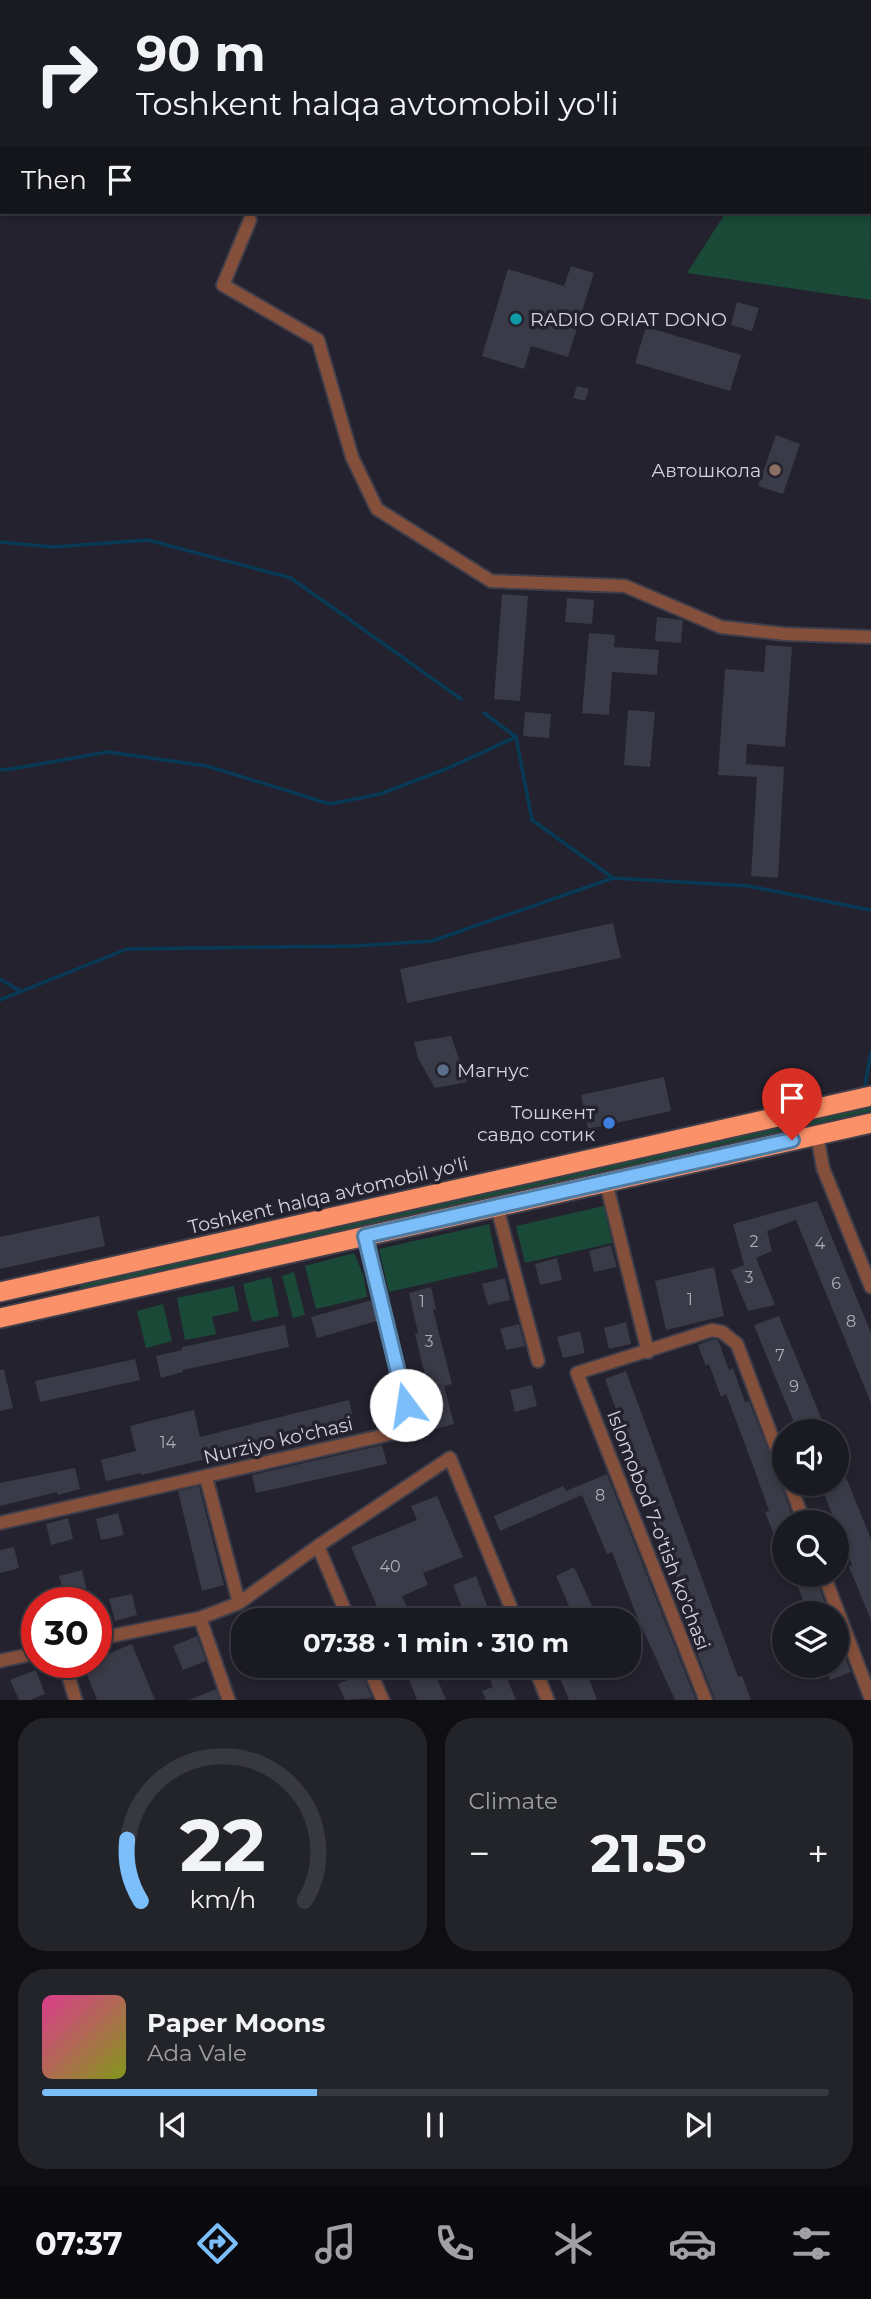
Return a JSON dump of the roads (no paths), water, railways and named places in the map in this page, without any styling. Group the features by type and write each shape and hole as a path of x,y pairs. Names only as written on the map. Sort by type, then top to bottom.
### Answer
{"highway":[{"name":"Toshkent halqa avtomobil yo'li","path":"0,1292 869,1095"},
{"path":"0,1318 871,1123"},
{"path":"47,1282 53,1306"}],"street":[{"path":"250,220 223,285 318,340 352,457 377,509 491,581 625,586 721,626 785,634 871,637"},
{"path":"817,1135 823,1168 871,1287"},
{"path":"606,1182 648,1352 702,1332 722,1332 737,1344 772,1437"},
{"path":"496,1207 538,1361"},
{"name":"Nurziyo ko'chasi","path":"0,1523 412,1429 365,1236"},
{"name":"Islomobod 7-o'tish ko'chasi","path":"648,1352 577,1373 706,1700"},
{"path":"112,1636 200,1618 239,1603 318,1546 450,1458 511,1608"},
{"path":"206,1477 239,1603"},
{"path":"318,1546 344,1608"},
{"path":"829,1587 871,1699"},
{"path":"200,1618 229,1700"},
{"path":"0,1661 21,1656"},
{"path":"69,1678 76,1700"},
{"path":"374,1678 383,1700"},
{"path":"539,1678 548,1700"}],"waterway":[{"path":"0,542 52,547 148,540 291,578 461,699"},
{"path":"484,713 516,737 532,820 613,878"},
{"path":"0,769 108,752 207,766 330,804 380,794 446,769 516,737"},
{"path":"0,1000 127,949 354,946 432,941 613,878 748,886 871,910"},
{"path":"0,979 20,991"},
{"path":"865,1085 871,1052"}],"place":[{"name":"RADIO ORIAT DONO","path":"516,319"},
{"name":"Автошкола","path":"775,470"},
{"name":"Магнус","path":"443,1070"},
{"name":"Тошкент савдо сотик","path":"609,1123"}]}
